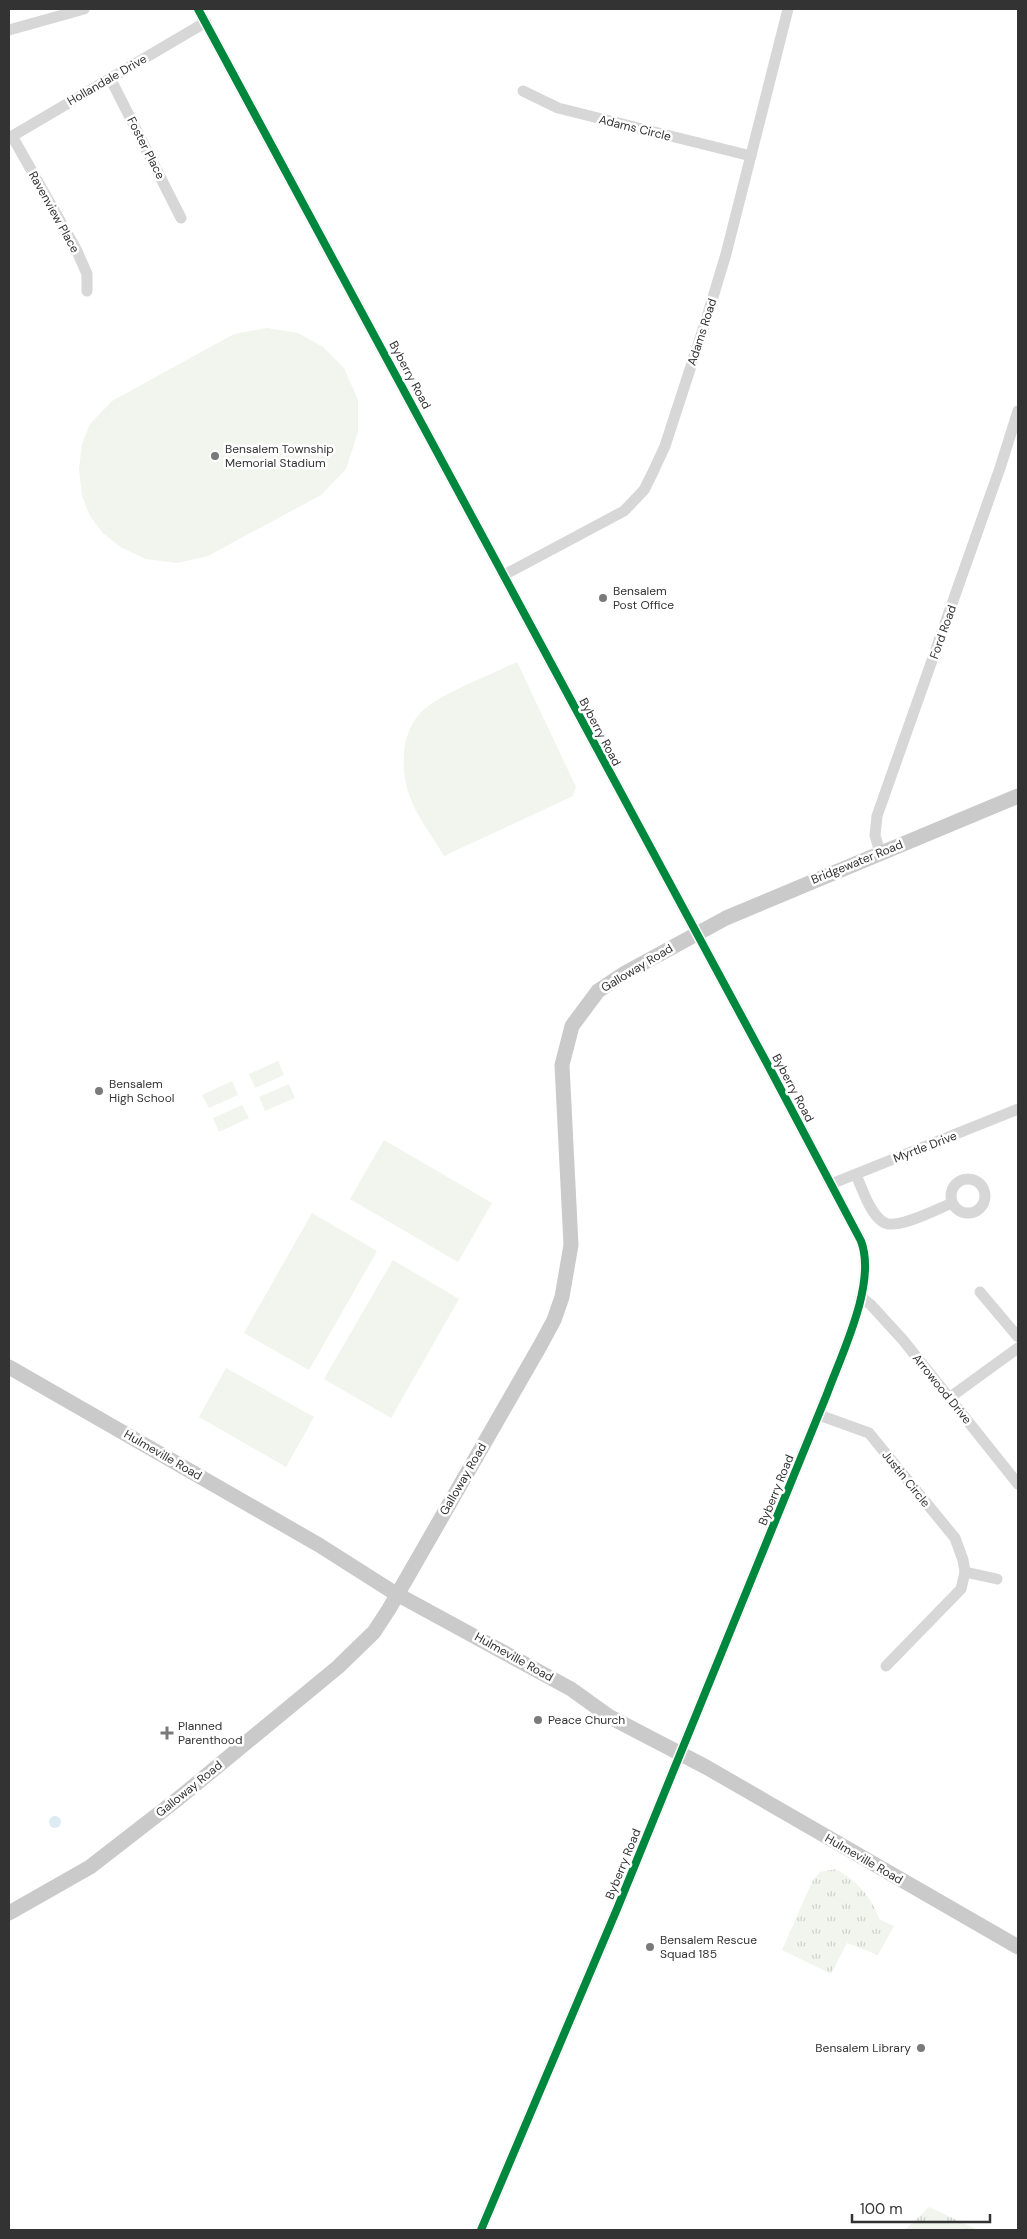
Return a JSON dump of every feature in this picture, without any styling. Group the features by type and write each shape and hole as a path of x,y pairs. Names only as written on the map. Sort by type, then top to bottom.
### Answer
{"main road":[{"name":"Bridgewater Road","path":"697,932 764,901 1018,796"},
{"name":"Galloway Road","path":"9,1913 90,1867 270,1724 362,1645 374,1632 398,1594 540,1346 554,1320 562,1297 571,1245 562,1065 572,1026 598,991 625,973 697,932"},
{"name":"Hulmeville Road","path":"9,1367 319,1545 398,1594 567,1687 610,1716 706,1767 1018,1947"}],"street":[{"path":"9,30 84,9"},
{"name":"Byberry Road","path":"198,9 697,932 831,1184 865,1252 866,1267 861,1297 818,1415 617,1909 481,2230"},
{"name":"Adams Road","path":"504,575 616,517 628,509 644,490 664,446 707,317 788,9"},
{"name":"Hollandale Drive","path":"10,137 206,22"},
{"name":"Foster Place","path":"110,78 181,218"},
{"name":"Adams Circle","path":"523,91 558,108 750,156"},
{"name":"Ravenview Place","path":"10,137 76,249 87,274 87,291"},
{"name":"Ford Road","path":"880,853 875,835 877,816 1018,411"},
{"name":"Myrtle Drive","path":"831,1184 858,1178 1018,1109"},
{"path":"858,1178 874,1212 884,1223 903,1223 952,1203"},
{"path":"980,1292 1018,1337"},
{"name":"Arrowood Drive","path":"861,1297 871,1304 903,1340 1018,1484"},
{"path":"950,1398 1018,1348"},
{"name":"Justin Circle","path":"818,1415 869,1433 955,1538 965,1572"},
{"path":"886,1666 961,1589 965,1572 997,1579"}],"green space":[{"name":"Bensalem Township Memorial Stadium","path":"267,328 298,333 323,347 344,368 358,400 358,432 346,469 321,495 208,556 177,563 146,559 120,547 102,532 90,516 82,496 79,469 82,444 90,424 112,401 234,334"},
{"path":"517,662 576,787 573,796 444,856 418,815 407,788 404,755 408,733 419,715 436,701"},
{"path":"278,1061 284,1075 255,1088 249,1074"},
{"path":"232,1081 238,1095 209,1108 202,1095"},
{"path":"289,1084 295,1098 265,1111 259,1097"},
{"path":"242,1105 249,1118 219,1132 213,1118"},
{"path":"384,1140 492,1203 458,1262 350,1199"},
{"path":"312,1213 377,1251 309,1370 244,1333"},
{"path":"393,1260 459,1299 391,1418 324,1379"},
{"path":"226,1368 314,1417 286,1467 199,1417"},
{"path":"836,1869 863,1890 872,1903 879,1919 894,1926 878,1955 847,1943 831,1974 782,1950 813,1880 820,1872"},
{"path":"929,2207 978,2230 905,2230"}],"shaded area":[{"path":"57,1816 60,1817 60,1827 53,1828 50,1827 49,1820 50,1817"}],"cycle path":[{"path":"198,9 770,1069 861,1241 865,1258 865,1277 856,1318 849,1339 617,1909 481,2230"}],"place":[{"name":"Bensalem Township Memorial Stadium","path":"215,456"},
{"name":"Bensalem Post Office","path":"603,598"},
{"name":"Bensalem High School","path":"99,1091"},
{"name":"Peace Church","path":"538,1720"},
{"name":"Planned Parenthood","path":"167,1733"},
{"name":"Bensalem Rescue Squad 185","path":"650,1947"},
{"name":"Bensalem Library","path":"921,2048"}]}
